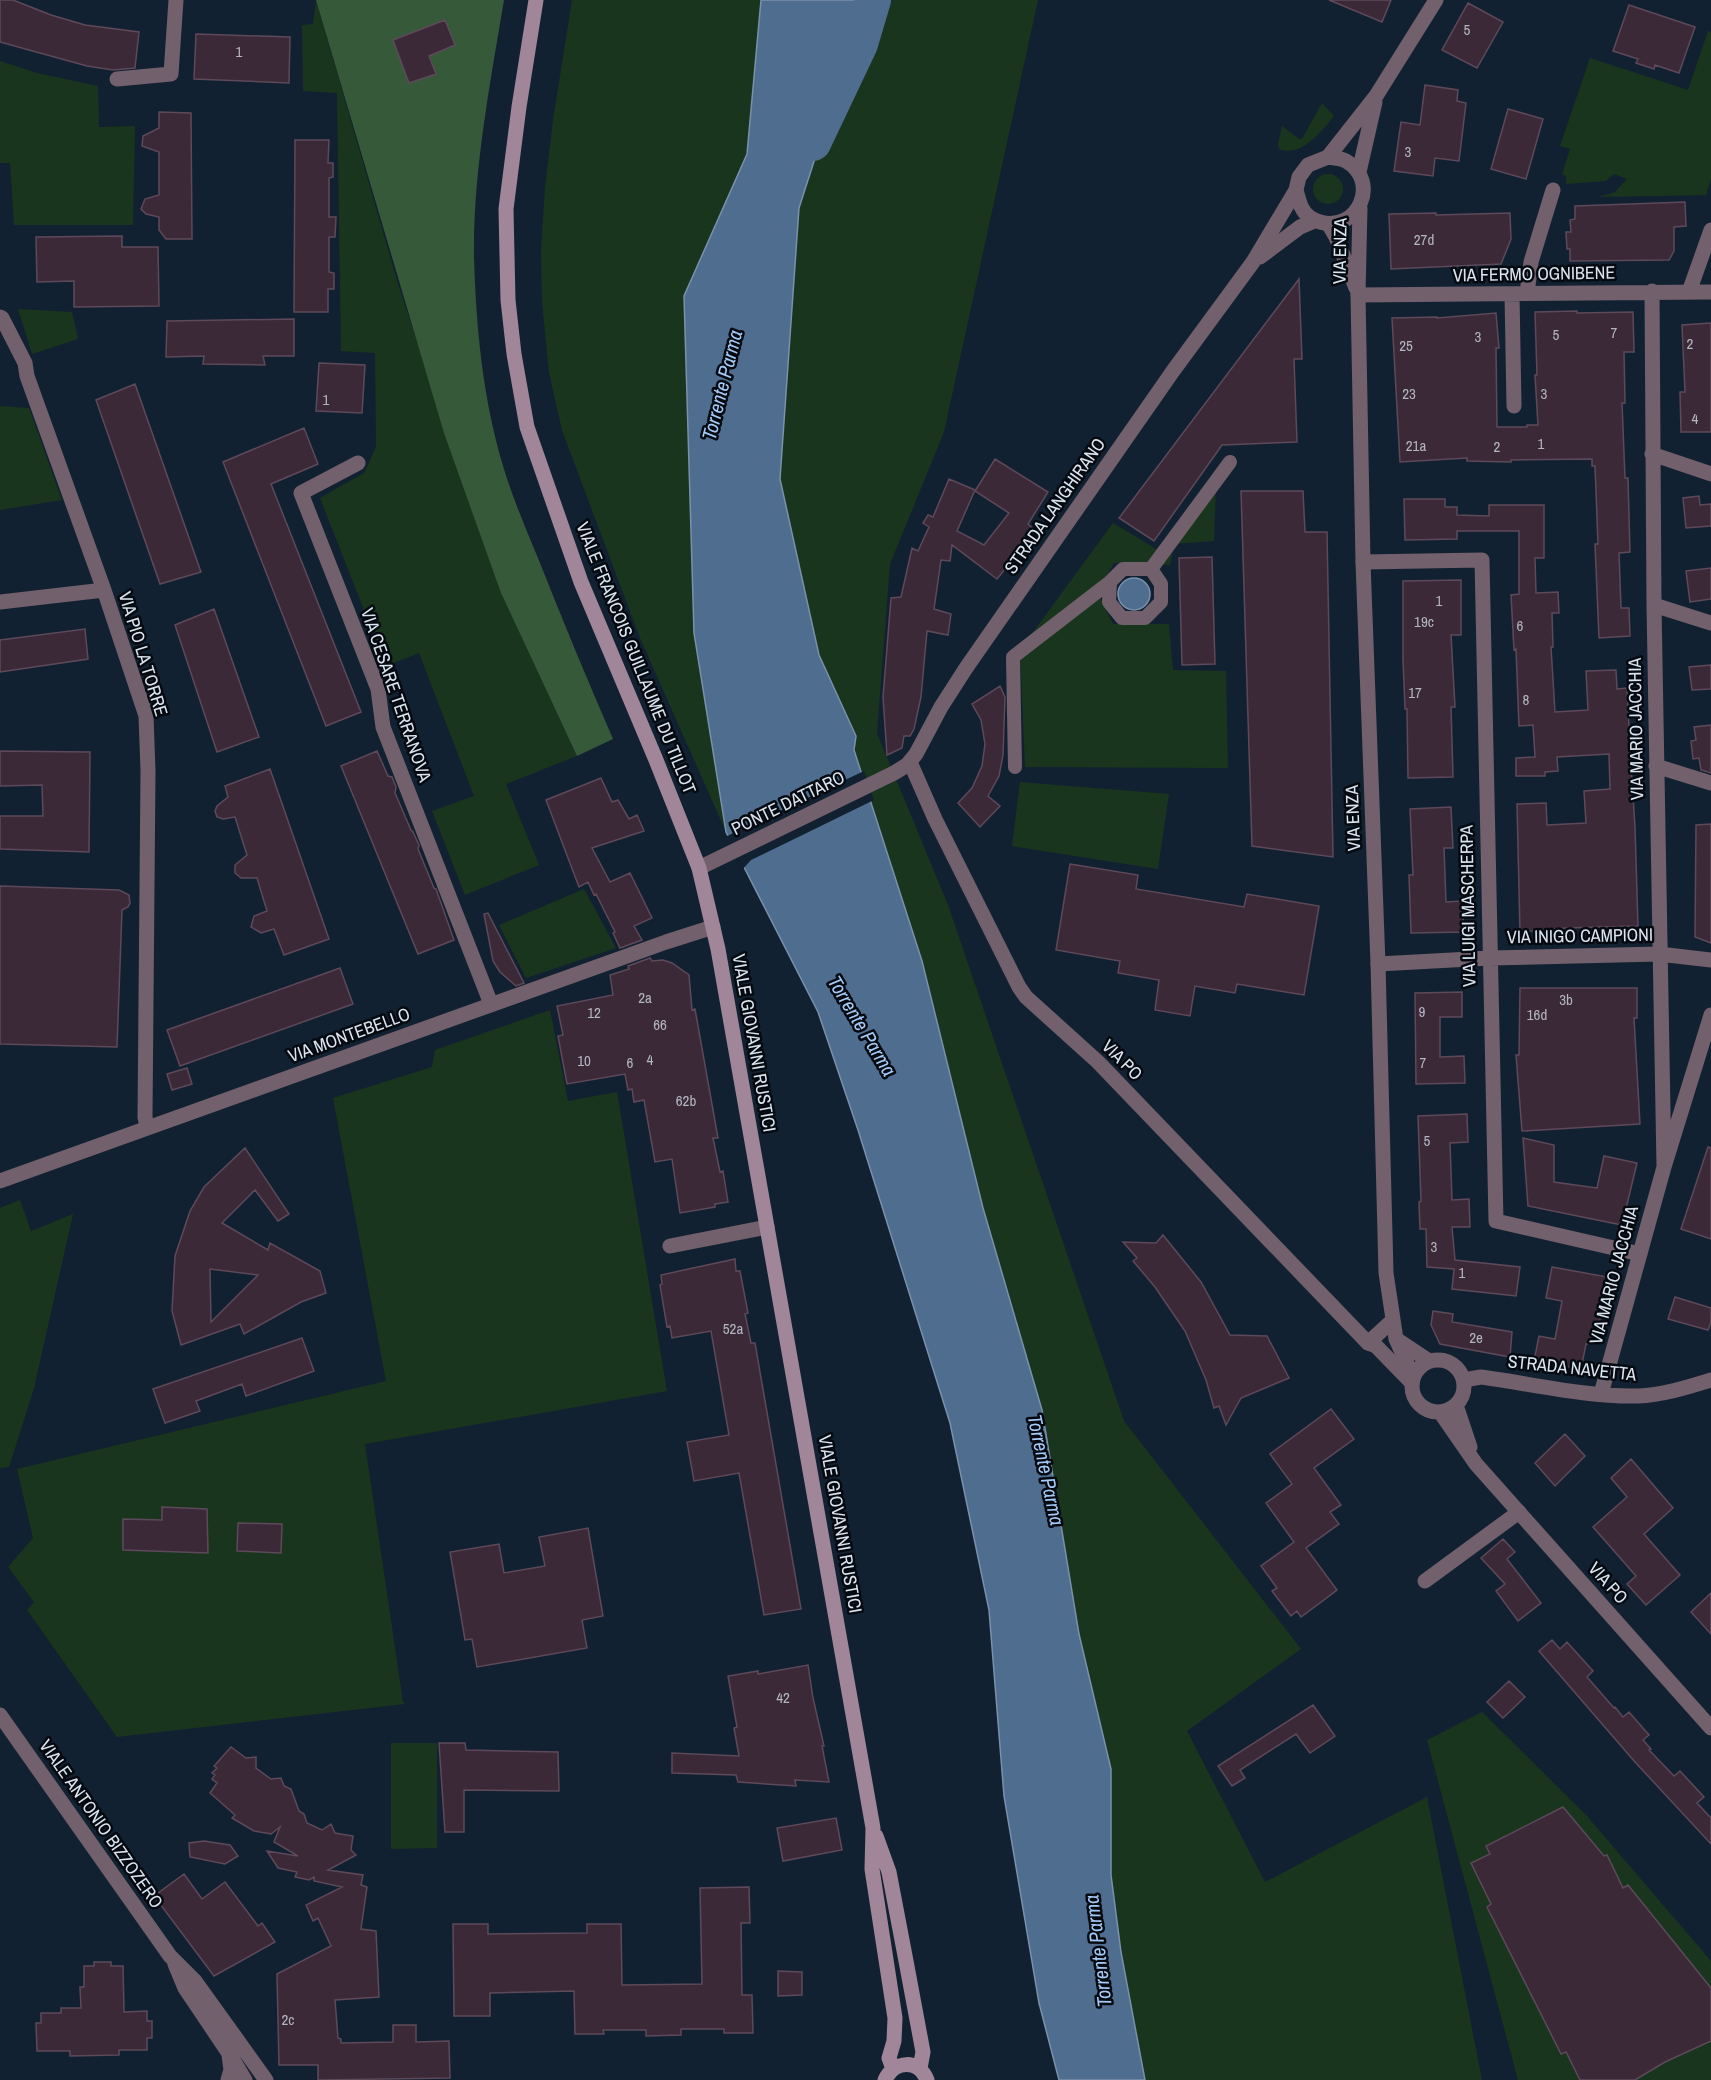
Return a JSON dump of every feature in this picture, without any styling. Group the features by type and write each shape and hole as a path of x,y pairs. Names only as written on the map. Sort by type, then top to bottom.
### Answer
{"main road":[{"name":"VIALE FRANCOIS GUILLAUME DU TILLOT","path":"536,0 506,209 508,300 514,354 525,417 581,582 699,868"},
{"name":"VIALE GIOVANNI RUSTICI","path":"699,868 767,1227 873,1828 889,1872 923,2052 924,2074"},
{"name":"VIALE GIOVANNI RUSTICI","path":"873,1828 872,1869 895,2018 894,2042 886,2077"},
{"name":"VIALE GIOVANNI RUSTICI","path":"886,2077 906,2064 924,2074"}],"street":[{"path":"117,79 171,74 176,0"},
{"name":"STRADA LANGHIRANO","path":"894,773 910,762 920,749 941,707 966,668 1180,362 1253,262 1296,190 1299,177 1308,165 1328,157 1376,96 1436,0"},
{"name":"STRADA LANGHIRANO","path":"1253,262 1300,227 1347,220 1360,208 1364,189 1359,172 1376,96"},
{"path":"1328,157 1345,160 1359,172"},
{"path":"1296,190 1302,210 1321,223"},
{"path":"1514,406 1519,294 1553,190"},
{"name":"VIA ENZA","path":"1360,208 1363,562 1378,964 1386,1273 1396,1339"},
{"name":"VIA ENZA","path":"1321,223 1336,237 1359,295"},
{"path":"1689,292 1711,230"},
{"name":"VIA MARIO JACCHIA","path":"1652,291 1656,766 1664,1167"},
{"name":"VIA FERMO OGNIBENE","path":"1359,295 1711,292"},
{"name":"VIA PIO LA TORRE","path":"1,317 25,363 36,402 104,590 146,716 148,771 145,1117 147,1127"},
{"path":"1652,454 1711,474"},
{"path":"1151,569 1230,462"},
{"name":"VIA CESARE TERRANOVA","path":"358,463 301,493 378,689 383,726 491,1004"},
{"name":"VIA LUIGI MASCHERPA","path":"1363,562 1482,560 1496,1221 1640,1254"},
{"path":"1015,767 1013,657 1110,582 1123,569 1151,569"},
{"path":"1110,582 1109,602 1122,618 1145,618 1161,602 1161,584 1151,569"},
{"path":"0,602 104,590"},
{"path":"1654,605 1711,623"},
{"name":"VIA PO","path":"910,762 935,819 1026,997 1098,1062 1368,1343 1376,1346 1412,1380"},
{"path":"1656,766 1711,783"},
{"name":"PONTE DATTARO","path":"699,868 894,773"},
{"name":"VIA MONTEBELLO","path":"0,1181 712,927"},
{"name":"VIA INIGO CAMPIONI","path":"1378,964 1489,958 1659,954 1711,960"},
{"name":"VIA MARIO JACCHIA","path":"1601,1394 1664,1167 1711,1016"},
{"path":"670,1246 767,1227"},
{"path":"1368,1343 1393,1320"},
{"path":"1396,1339 1429,1360"},
{"name":"VIA PO","path":"1396,1339 1412,1380 1414,1398 1432,1412 1440,1412 1476,1464 1711,1728"},
{"path":"1412,1380 1422,1364 1429,1360 1447,1360 1461,1371 1464,1389 1456,1405 1440,1412"},
{"name":"STRADA NAVETTA","path":"1464,1380 1481,1377 1601,1394 1640,1396 1681,1389 1711,1380"},
{"name":"VIA PO","path":"1456,1405 1476,1464"},
{"path":"1425,1581 1519,1512"},
{"name":"VIALE ANTONIO BIZZOZERO","path":"0,1715 170,1956 188,1993 245,2080"},
{"name":"VIALE ANTONIO BIZZOZERO","path":"170,1956 195,1981 266,2080"},
{"path":"227,2050 231,2065 228,2080"}],"green space":[{"path":"316,0 398,284 501,593 577,756 506,784 539,865 465,895 432,811 474,796 419,653 386,666 320,498 364,473 376,447 375,353 341,351 337,93 303,91 302,25 313,24"},
{"path":"316,0 504,0 483,128 476,193 474,257 479,337 491,417 508,480 565,626 613,739 577,756 501,593 444,433"},
{"path":"572,0 761,0 747,154 684,296 694,633 726,832 640,638 562,430 549,373 542,301 541,252 545,187"},
{"path":"866,0 1038,0 944,432 890,564 877,733 948,905 1124,1421 1301,1649 1187,1731 1265,1882 1427,1797 1482,2080 1145,2080 1121,1952 1111,1875 1111,1769 1079,1634 1042,1410 983,1208 922,961 854,750 856,736 819,655 780,479 799,208"},
{"path":"1708,31 1711,32 1711,179 1706,195 1599,197 1615,192 1627,179 1614,174 1606,181 1566,184 1566,176 1562,174 1570,149 1560,146 1590,58 1688,90"},
{"path":"0,61 37,73 98,86 99,127 135,126 133,225 14,225 10,163 0,163"},
{"path":"1322,103 1334,116 1323,129 1310,142 1295,150 1279,149 1282,126 1302,139"},
{"path":"1328,174 1334,175 1342,183 1342,195 1334,203 1328,204 1322,203 1314,195 1313,189 1314,183 1322,175"},
{"path":"18,309 72,312 78,339 32,354"},
{"path":"0,406 29,408 62,500 0,510"},
{"path":"1216,486 1214,541 1174,544 1170,565 1114,563 1098,592 1113,624 1169,624 1173,670 1226,671 1228,768 1025,767 1020,650 1113,523 1156,549"},
{"path":"1020,782 1169,794 1158,869 1012,846"},
{"path":"584,889 616,948 526,978 499,925"},
{"path":"550,1010 568,1101 617,1092 667,1391 365,1444 405,1704 117,1737 27,1610 34,1602 8,1567 33,1538 17,1469 386,1381 333,1098 432,1067 435,1050"},
{"path":"20,1200 31,1231 73,1214 34,1388 9,1467 0,1468 0,1208"},
{"path":"1482,1712 1586,1815 1711,1961 1711,2080 1518,2080 1427,1740"},
{"path":"391,1743 437,1743 437,1848 391,1849"}],"water":[{"path":"761,0 866,0 799,208 780,479 819,655 856,736 854,750 922,961 983,1208 1042,1410 1079,1634 1111,1769 1111,1875 1121,1952 1145,2080 1059,2080 1039,2003 1004,1796 989,1610 950,1423 858,1130 818,1012 726,832 694,633 684,296 747,154"},
{"path":"1134,578 1145,583 1150,594 1145,605 1134,610 1123,605 1118,594 1123,583"}],"pier":[{"path":"864,771 874,800 751,860 742,870 725,837"}],"building":[{"path":"0,0 13,0 85,25 139,32 135,68 113,70 87,66 0,42"},
{"path":"1329,0 1391,0 1382,22"},
{"path":"1468,3 1503,22 1477,68 1442,50"},
{"path":"1629,5 1695,27 1679,73 1655,65 1654,69 1636,63 1638,59 1613,51"},
{"path":"445,20 455,45 429,56 436,74 409,83 393,40"},
{"path":"196,34 290,37 289,83 194,79"},
{"path":"1425,85 1458,90 1457,101 1466,103 1459,161 1435,158 1433,176 1394,171 1401,122 1420,125"},
{"path":"1508,109 1543,119 1526,179 1491,169"},
{"path":"159,112 191,113 192,239 166,239 159,230 159,217 146,214 141,209 145,199 159,195 159,152 142,146 143,136 159,128"},
{"path":"295,140 329,140 328,163 333,163 333,177 329,178 329,217 336,217 335,237 329,237 329,272 334,273 334,289 328,289 328,312 294,312"},
{"path":"1685,202 1686,226 1674,227 1674,251 1669,260 1570,261 1566,232 1571,232 1570,220 1575,219 1575,206"},
{"path":"1436,213 1436,215 1510,213 1511,239 1501,264 1391,269 1389,214"},
{"path":"122,236 122,247 158,247 159,306 74,307 74,281 37,282 36,237"},
{"path":"1299,279 1302,359 1294,359 1297,442 1222,445 1154,541 1119,518"},
{"path":"1577,311 1577,313 1633,312 1634,352 1624,352 1625,403 1622,403 1625,478 1628,478 1630,552 1619,553 1621,608 1629,608 1630,636 1599,638 1595,544 1598,544 1595,466 1592,466 1592,459 1511,460 1511,462 1467,461 1467,458 1400,462 1392,318 1437,318 1496,313 1499,348 1496,348 1497,427 1527,427 1527,425 1538,425 1535,312"},
{"path":"294,319 294,356 263,356 265,365 203,364 204,356 166,357 167,321"},
{"path":"1711,323 1711,432 1681,432 1680,392 1685,392 1682,325"},
{"path":"319,363 365,365 362,413 316,411"},
{"path":"135,384 201,572 160,584 96,400"},
{"path":"304,428 318,464 271,484 361,712 326,726 223,462"},
{"path":"995,459 1048,492 1028,524 1036,531 997,579 952,545 950,561 941,560 934,609 951,614 948,635 927,631 921,697 914,729 910,736 904,736 902,748 887,755 883,697 891,598 901,597 912,548 918,551 929,527 923,523 928,515 933,517 949,479 975,490 957,531 984,545 1009,513 975,491"},
{"path":"1241,491 1303,491 1305,532 1327,532 1333,857 1252,846"},
{"path":"1699,496 1700,505 1711,504 1711,526 1686,528 1683,498"},
{"path":"1404,499 1445,499 1445,507 1457,507 1457,515 1489,516 1489,505 1544,505 1544,558 1535,558 1536,593 1558,592 1559,613 1552,613 1553,647 1551,647 1555,712 1588,710 1586,671 1616,670 1617,689 1627,688 1634,765 1631,765 1638,926 1520,932 1517,804 1546,803 1547,825 1586,823 1584,791 1610,789 1609,754 1557,757 1558,771 1545,772 1545,776 1516,776 1516,758 1535,757 1533,725 1519,726 1511,595 1519,594 1519,531 1457,531 1457,539 1405,540"},
{"path":"1212,557 1215,664 1182,665 1179,558"},
{"path":"1711,568 1711,599 1690,602 1686,571"},
{"path":"1461,580 1461,635 1451,635 1455,707 1451,707 1453,777 1408,778 1407,709 1405,709 1403,659 1403,581"},
{"path":"214,609 259,737 217,752 175,625"},
{"path":"85,629 88,659 0,672 0,640"},
{"path":"1711,665 1711,689 1692,690 1689,667"},
{"path":"1000,686 1005,697 1003,755 999,776 988,796 1000,806 980,827 958,803 972,788 982,766 985,744 981,720 972,704"},
{"path":"1711,725 1711,773 1701,770 1699,758 1693,759 1691,741 1696,740 1694,727"},
{"path":"0,751 90,752 89,852 0,849 0,816 43,816 42,785 0,786"},
{"path":"377,751 388,776 392,777 396,787 395,793 419,845 418,849 436,889 454,940 418,954 341,766"},
{"path":"270,769 329,939 284,955 274,929 261,933 251,927 254,916 267,911 257,878 241,878 235,873 235,865 247,855 235,817 223,819 217,817 215,811 217,806 228,797 225,786"},
{"path":"601,778 612,802 618,800 629,819 637,815 644,831 592,848 610,882 630,873 652,918 634,926 642,940 620,948 613,933 615,932 588,882 579,887 546,800"},
{"path":"1451,807 1453,848 1444,848 1446,902 1462,901 1464,932 1411,933 1409,875 1413,875 1410,809"},
{"path":"1711,824 1711,943 1695,937 1696,825"},
{"path":"1070,864 1138,875 1136,889 1244,907 1247,894 1319,906 1304,995 1237,984 1235,993 1195,986 1190,1016 1155,1010 1159,980 1118,973 1120,961 1056,950"},
{"path":"0,886 119,890 129,895 130,903 122,910 117,1047 0,1044"},
{"path":"488,913 524,983 516,986 500,972 493,961 484,914"},
{"path":"650,958 652,961 663,960 672,963 689,975 692,1010 695,1009 718,1138 713,1138 720,1172 723,1171 728,1202 715,1204 715,1207 680,1213 672,1159 655,1162 644,1100 634,1102 632,1089 628,1090 625,1074 567,1084 558,1036 563,1035 557,1006 613,995 610,975 629,969 628,966"},
{"path":"340,968 353,1004 180,1066 167,1030"},
{"path":"1520,988 1637,988 1637,1018 1634,1018 1640,1124 1522,1131 1516,1055 1519,1055"},
{"path":"1462,992 1462,1017 1440,1017 1440,1057 1464,1056 1465,1083 1416,1084 1415,993"},
{"path":"187,1068 192,1084 172,1090 167,1074"},
{"path":"1467,1114 1468,1142 1450,1143 1452,1200 1469,1199 1470,1227 1452,1227 1455,1260 1520,1267 1516,1296 1452,1289 1454,1269 1427,1267 1426,1229 1420,1229 1418,1116"},
{"path":"1523,1138 1554,1145 1554,1182 1597,1188 1604,1156 1637,1163 1622,1225 1528,1206"},
{"path":"1708,1147 1711,1148 1711,1239 1681,1229"},
{"path":"245,1148 289,1214 278,1221 255,1190 222,1223 268,1250 270,1243 320,1271 326,1293 301,1302 244,1334 240,1324 181,1345 172,1311 175,1256 190,1211 204,1187","holes":["210,1269 258,1275 211,1322"]},
{"path":"1163,1235 1201,1282 1230,1335 1267,1336 1289,1378 1241,1398 1226,1425 1219,1406 1214,1408 1206,1380 1185,1331 1155,1287 1133,1261 1137,1258 1123,1242 1156,1243"},
{"path":"735,1259 736,1271 740,1271 748,1313 745,1314 751,1343 755,1343 801,1609 764,1615 739,1473 694,1481 687,1442 729,1435 711,1331 672,1338 670,1326 667,1327 660,1285 662,1284 661,1275"},
{"path":"1552,1267 1613,1278 1608,1301 1604,1300 1595,1343 1586,1344 1581,1369 1534,1361 1539,1336 1555,1339 1562,1301 1546,1298"},
{"path":"1675,1297 1711,1308 1711,1322 1708,1330 1668,1319"},
{"path":"1433,1311 1453,1314 1452,1322 1512,1332 1510,1357 1440,1344 1431,1325"},
{"path":"302,1338 314,1371 246,1396 242,1384 196,1401 200,1411 165,1423 153,1389"},
{"path":"1331,1409 1354,1439 1314,1468 1341,1505 1330,1512 1339,1524 1306,1548 1337,1590 1301,1617 1297,1611 1291,1616 1272,1591 1277,1588 1261,1566 1294,1542 1266,1503 1292,1484 1270,1454"},
{"path":"1565,1434 1585,1456 1555,1486 1535,1463"},
{"path":"1631,1459 1673,1508 1644,1534 1680,1575 1646,1605 1627,1584 1636,1576 1593,1527 1627,1497 1611,1478"},
{"path":"162,1507 207,1509 208,1553 123,1550 123,1519 162,1520"},
{"path":"238,1523 282,1524 281,1553 237,1551"},
{"path":"588,1528 603,1616 582,1620 587,1648 477,1667 472,1639 465,1640 450,1552 499,1544 504,1573 545,1566 539,1537"},
{"path":"1503,1539 1515,1552 1507,1559 1541,1603 1518,1621 1496,1591 1505,1584 1481,1558"},
{"path":"1711,1593 1711,1634 1691,1612"},
{"path":"1552,1640 1560,1649 1567,1642 1593,1671 1587,1677 1614,1708 1623,1717 1629,1712 1649,1735 1643,1740 1651,1749 1649,1750 1674,1776 1680,1771 1704,1797 1697,1803 1711,1818 1711,1844 1635,1762 1539,1651"},
{"path":"808,1665 829,1782 795,1780 796,1786 738,1782 736,1775 672,1773 672,1753 739,1756 734,1728 737,1727 728,1676 758,1671 758,1674"},
{"path":"1509,1681 1525,1697 1503,1718 1487,1702"},
{"path":"1313,1705 1335,1736 1310,1753 1296,1734 1240,1770 1245,1778 1232,1786 1218,1766"},
{"path":"439,1743 465,1743 466,1750 558,1752 559,1791 464,1790 464,1832 445,1832"},
{"path":"231,1747 246,1758 256,1757 256,1768 271,1779 281,1778 284,1786 291,1789 299,1811 304,1814 307,1823 322,1830 331,1824 335,1833 353,1836 351,1850 356,1855 328,1870 363,1875 361,1885 367,1887 361,1929 376,1931 379,1997 335,2000 338,2038 341,2039 341,2043 393,2042 393,2025 416,2025 416,2042 449,2041 450,2078 318,2080 318,2065 279,2065 277,1974 331,1946 318,1918 313,1921 306,1905 342,1887 314,1881 314,1877 309,1880 295,1877 297,1872 278,1868 267,1851 298,1856 274,1842 280,1827 271,1834 254,1831 232,1818 235,1815 210,1793 217,1783 212,1779 215,1775 212,1773 217,1768 214,1766"},
{"path":"1563,1807 1604,1856 1607,1855 1623,1888 1628,1885 1711,1988 1711,2041 1665,2062 1635,2080 1580,2080 1566,2052 1561,2054 1487,1907 1491,1904 1471,1863 1490,1854 1486,1846"},
{"path":"836,1818 842,1850 783,1861 777,1828"},
{"path":"204,1841 230,1845 238,1856 225,1864 190,1857 189,1843"},
{"path":"184,1874 202,1899 225,1882 258,1926 262,1923 275,1942 214,1976 154,1896"},
{"path":"749,1887 750,1923 741,1923 742,1995 752,1995 753,2033 724,2033 724,2029 681,2029 681,2035 646,2036 646,2030 603,2030 604,2034 575,2034 574,1991 490,1993 490,2016 454,2016 453,1924 488,1924 488,1934 587,1933 587,1924 621,1924 622,1985 702,1984 700,1888"},
{"path":"94,1962 111,1962 111,1966 123,1966 124,2012 147,2011 147,2021 152,2021 152,2038 147,2038 147,2050 119,2050 119,2055 70,2056 70,2051 37,2051 36,2023 41,2023 41,2013 61,2013 61,2008 81,2008 80,1987 84,1987 84,1966 94,1966"},
{"path":"778,1971 802,1972 802,1995 778,1996"}],"waterway":[{"name":"Torrente Parma","path":"813,143 860,44 873,0"}]}
